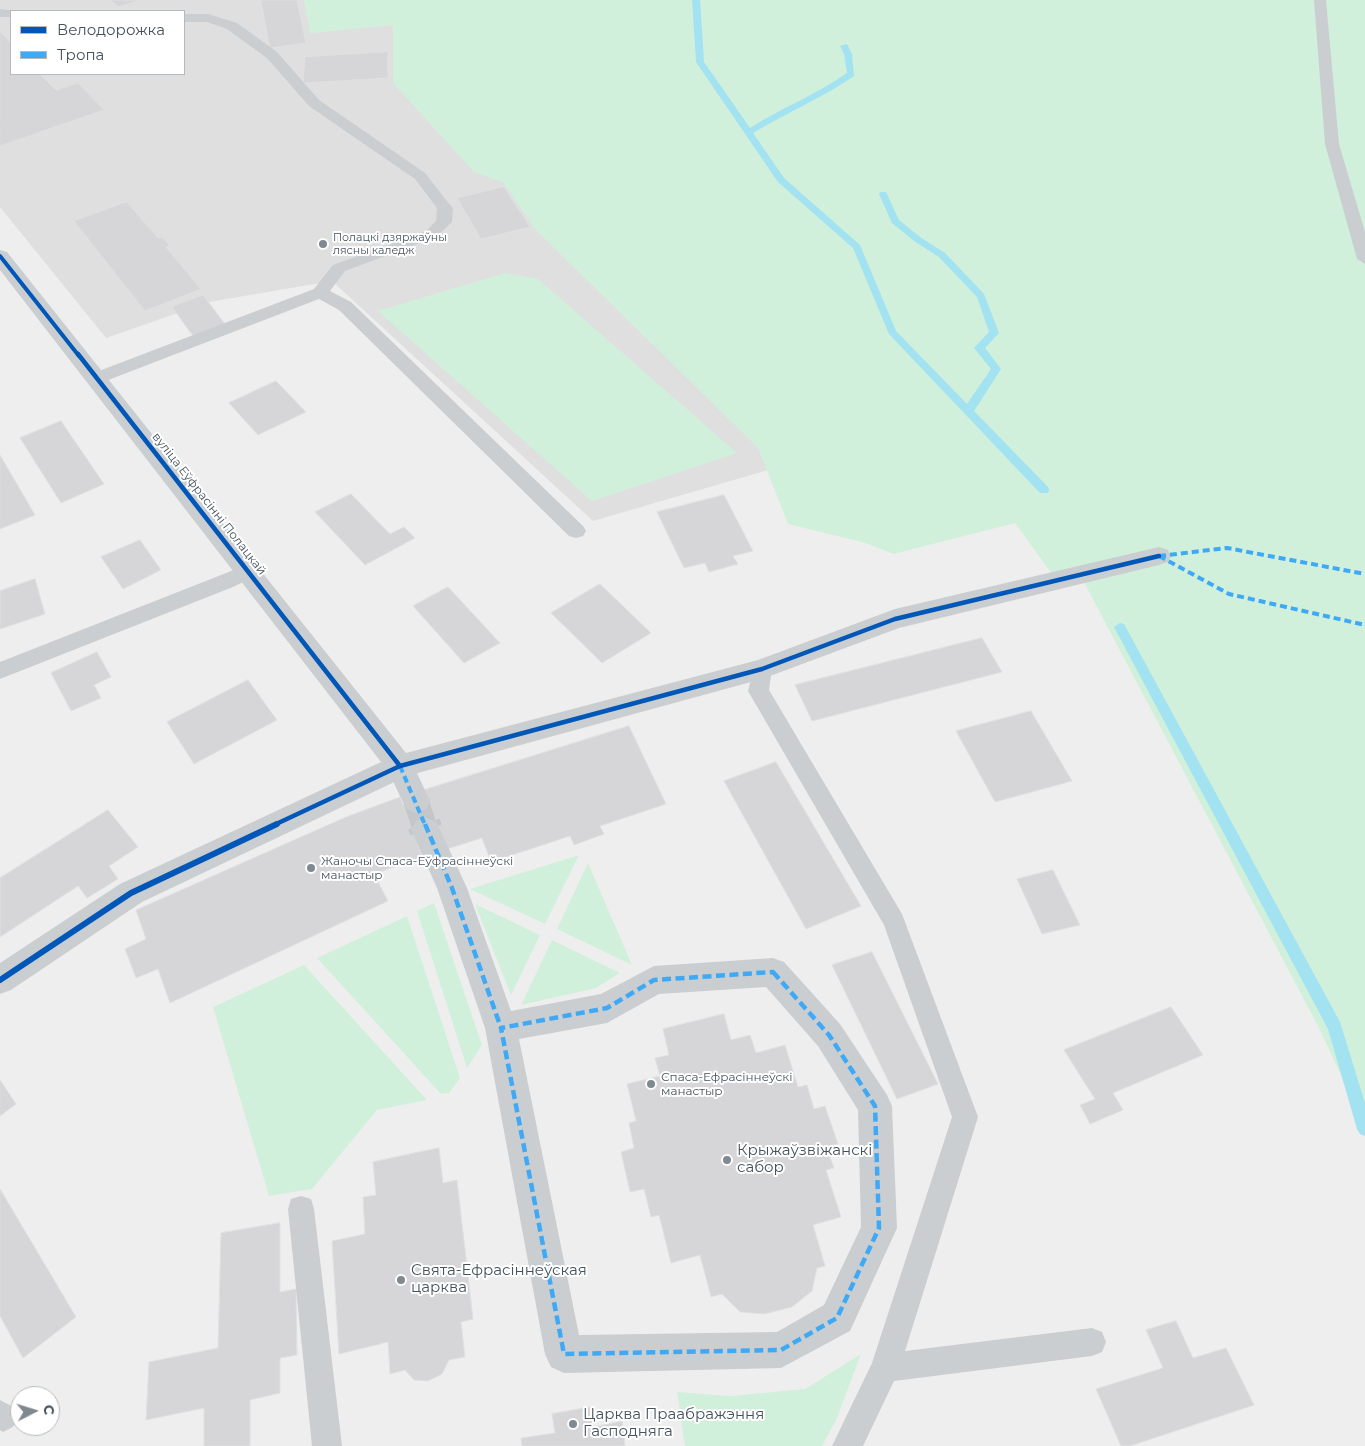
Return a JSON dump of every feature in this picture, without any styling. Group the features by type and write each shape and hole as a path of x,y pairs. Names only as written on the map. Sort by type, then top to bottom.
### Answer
{"street":[{"name":"вуліца Еўфрасінні Полацкай","path":"0,256 249,571 400,766 452,888 501,1028 564,1354 781,1350 837,1318 878,1228 875,1106 829,1035 773,972 654,980 607,1008 501,1028"},
{"path":"0,980 131,893 400,766 762,669 895,619 1159,556"}],"lane":[{"path":"1320,0 1332,144 1365,260"},
{"path":"97,378 320,293 339,268 431,234 444,222 444,208 420,176 314,103 272,55 232,26 208,18 185,18"},
{"path":"320,293 345,306 576,531"},
{"path":"0,671 226,582 249,571"},
{"path":"762,669 758,691 894,921 965,1117 885,1368 847,1446"},
{"path":"301,1209 326,1446"},
{"path":"885,1368 1092,1342"}],"shaded area":[{"name":"Полацкі дзяржаўны лясны каледж","path":"0,0 589,0 799,461 593,521 332,281 209,302 106,338 0,207"}],"green space":[{"path":"304,0 1365,0 1365,1127 1319,1028 1077,569 1052,574 1015,523 894,554 862,542 788,524 758,448 535,229 503,182 474,172 393,83 393,25 310,33"},
{"path":"505,273 538,279 737,453 592,501 378,311"},
{"path":"579,855 545,924 470,889"},
{"path":"588,863 632,965 557,929"},
{"path":"434,903 482,1045 467,1068 417,911"},
{"path":"475,904 540,935 511,995"},
{"path":"407,916 460,1078 449,1093 441,1094 317,958"},
{"path":"552,940 620,973 596,988 521,1005"},
{"path":"304,965 427,1100 377,1110 312,1189 269,1196 213,1007"},
{"path":"861,1354 837,1418 822,1446 685,1446 677,1392 731,1396 805,1389"}],"building":[{"path":"111,0 141,0 118,7"},
{"path":"261,0 297,0 306,43 270,48"},
{"path":"0,31 10,42 10,75 41,75 56,90 78,83 104,110 0,146"},
{"path":"388,52 388,78 303,83 305,57"},
{"path":"504,187 530,227 481,239 457,198"},
{"path":"127,202 158,238 162,237 170,246 166,247 201,289 145,311 74,221"},
{"path":"203,295 225,324 193,336 172,307"},
{"path":"276,381 306,412 258,435 229,403"},
{"path":"61,421 104,484 61,503 20,438"},
{"path":"0,455 35,515 0,529"},
{"path":"351,494 390,534 404,527 415,538 365,565 315,512"},
{"path":"724,495 753,551 733,556 738,564 709,572 705,563 684,568 657,512"},
{"path":"140,540 161,570 123,589 101,557"},
{"path":"35,579 45,614 0,629 0,591"},
{"path":"600,584 651,633 602,663 551,613"},
{"path":"448,587 500,643 464,663 413,606"},
{"path":"982,638 1002,672 812,721 795,685"},
{"path":"97,652 111,677 94,685 101,698 71,711 51,673"},
{"path":"248,680 277,720 194,764 167,722"},
{"path":"1031,711 1072,781 995,802 956,731"},
{"name":"Жаночы Спаса-Еўфрасіннеўскі манастыр","path":"629,726 666,804 600,826 604,834 574,845 570,836 491,862 482,838 447,849 414,834 422,857 374,874 388,901 170,1003 158,969 136,978 125,949 146,939 136,910 346,817 400,797 403,805 427,797 424,790"},
{"path":"776,762 861,906 806,929 724,781"},
{"path":"108,810 138,847 109,866 118,879 87,898 78,886 0,937 0,878"},
{"path":"1053,870 1080,925 1042,934 1017,879"},
{"path":"872,952 938,1084 897,1099 832,965"},
{"path":"1171,1007 1203,1055 1113,1093 1123,1110 1090,1124 1080,1105 1095,1099 1064,1050"},
{"name":"Крыжаўзвіжанскі сабор","path":"724,1014 731,1040 750,1035 756,1053 785,1045 798,1087 807,1085 814,1109 825,1106 838,1144 826,1147 834,1168 826,1170 841,1217 813,1225 825,1266 817,1268 812,1291 792,1307 764,1314 740,1312 722,1294 711,1297 700,1255 671,1263 659,1215 651,1217 644,1189 630,1192 621,1152 634,1148 629,1123 636,1121 627,1084 660,1076 655,1058 669,1055 663,1029"},
{"path":"0,1080 16,1104 0,1116"},
{"name":"Свята-Ефрасіннеўская царква","path":"439,1148 443,1183 457,1180 473,1319 461,1322 465,1357 449,1360 442,1374 428,1381 414,1380 405,1370 390,1374 388,1342 339,1354 332,1241 365,1234 363,1197 376,1195 373,1162"},
{"path":"0,1189 76,1317 23,1358 0,1316"},
{"path":"280,1223 280,1292 296,1289 297,1355 280,1358 280,1393 250,1400 250,1446 204,1446 204,1408 146,1420 149,1362 218,1348 221,1233"},
{"path":"1176,1321 1193,1358 1226,1348 1254,1405 1130,1446 1121,1446 1096,1389 1163,1368 1146,1330"},
{"name":"Царква Праабражэння Гасподняга","path":"591,1407 593,1427 622,1421 625,1446 522,1446 521,1438 555,1433 552,1414"}],"waterway":[{"path":"696,0 700,62 781,180 857,247 892,332 968,411"},
{"path":"749,132 781,112 834,86 851,74 848,54 844,46"},
{"path":"883,194 895,221 917,239 942,255 981,296 994,333 979,348 996,369 968,411"},
{"path":"968,411 1044,490"},
{"path":"1120,627 1335,1027 1365,1129"}],"tunnel":[{"path":"416,801 424,825"},
{"path":"424,824 426,830"}],"marked path":[{"path":"1159,556 1227,548 1365,574"},
{"path":"1159,556 1229,594 1365,625"},
{"path":"400,766 452,888 501,1028 564,1354 781,1350 837,1318 879,1228 875,1106 829,1035 773,972 654,980 607,1008 501,1028"}],"cycle path":[{"path":"0,256 249,571 400,766"},
{"path":"0,980 131,893 400,766 762,669 895,619 1159,556"}],"place":[{"name":"Полацкі дзяржаўны лясны каледж","path":"323,244"},
{"name":"Жаночы Спаса-Еўфрасіннеўскі манастыр","path":"311,868"},
{"name":"Спаса-Ефрасіннеўскі манастыр","path":"651,1084"},
{"name":"Крыжаўзвіжанскі сабор","path":"727,1160"},
{"name":"Свята-Ефрасіннеўская царква","path":"401,1280"},
{"name":"Царква Праабражэння Гасподняга","path":"573,1424"}]}
